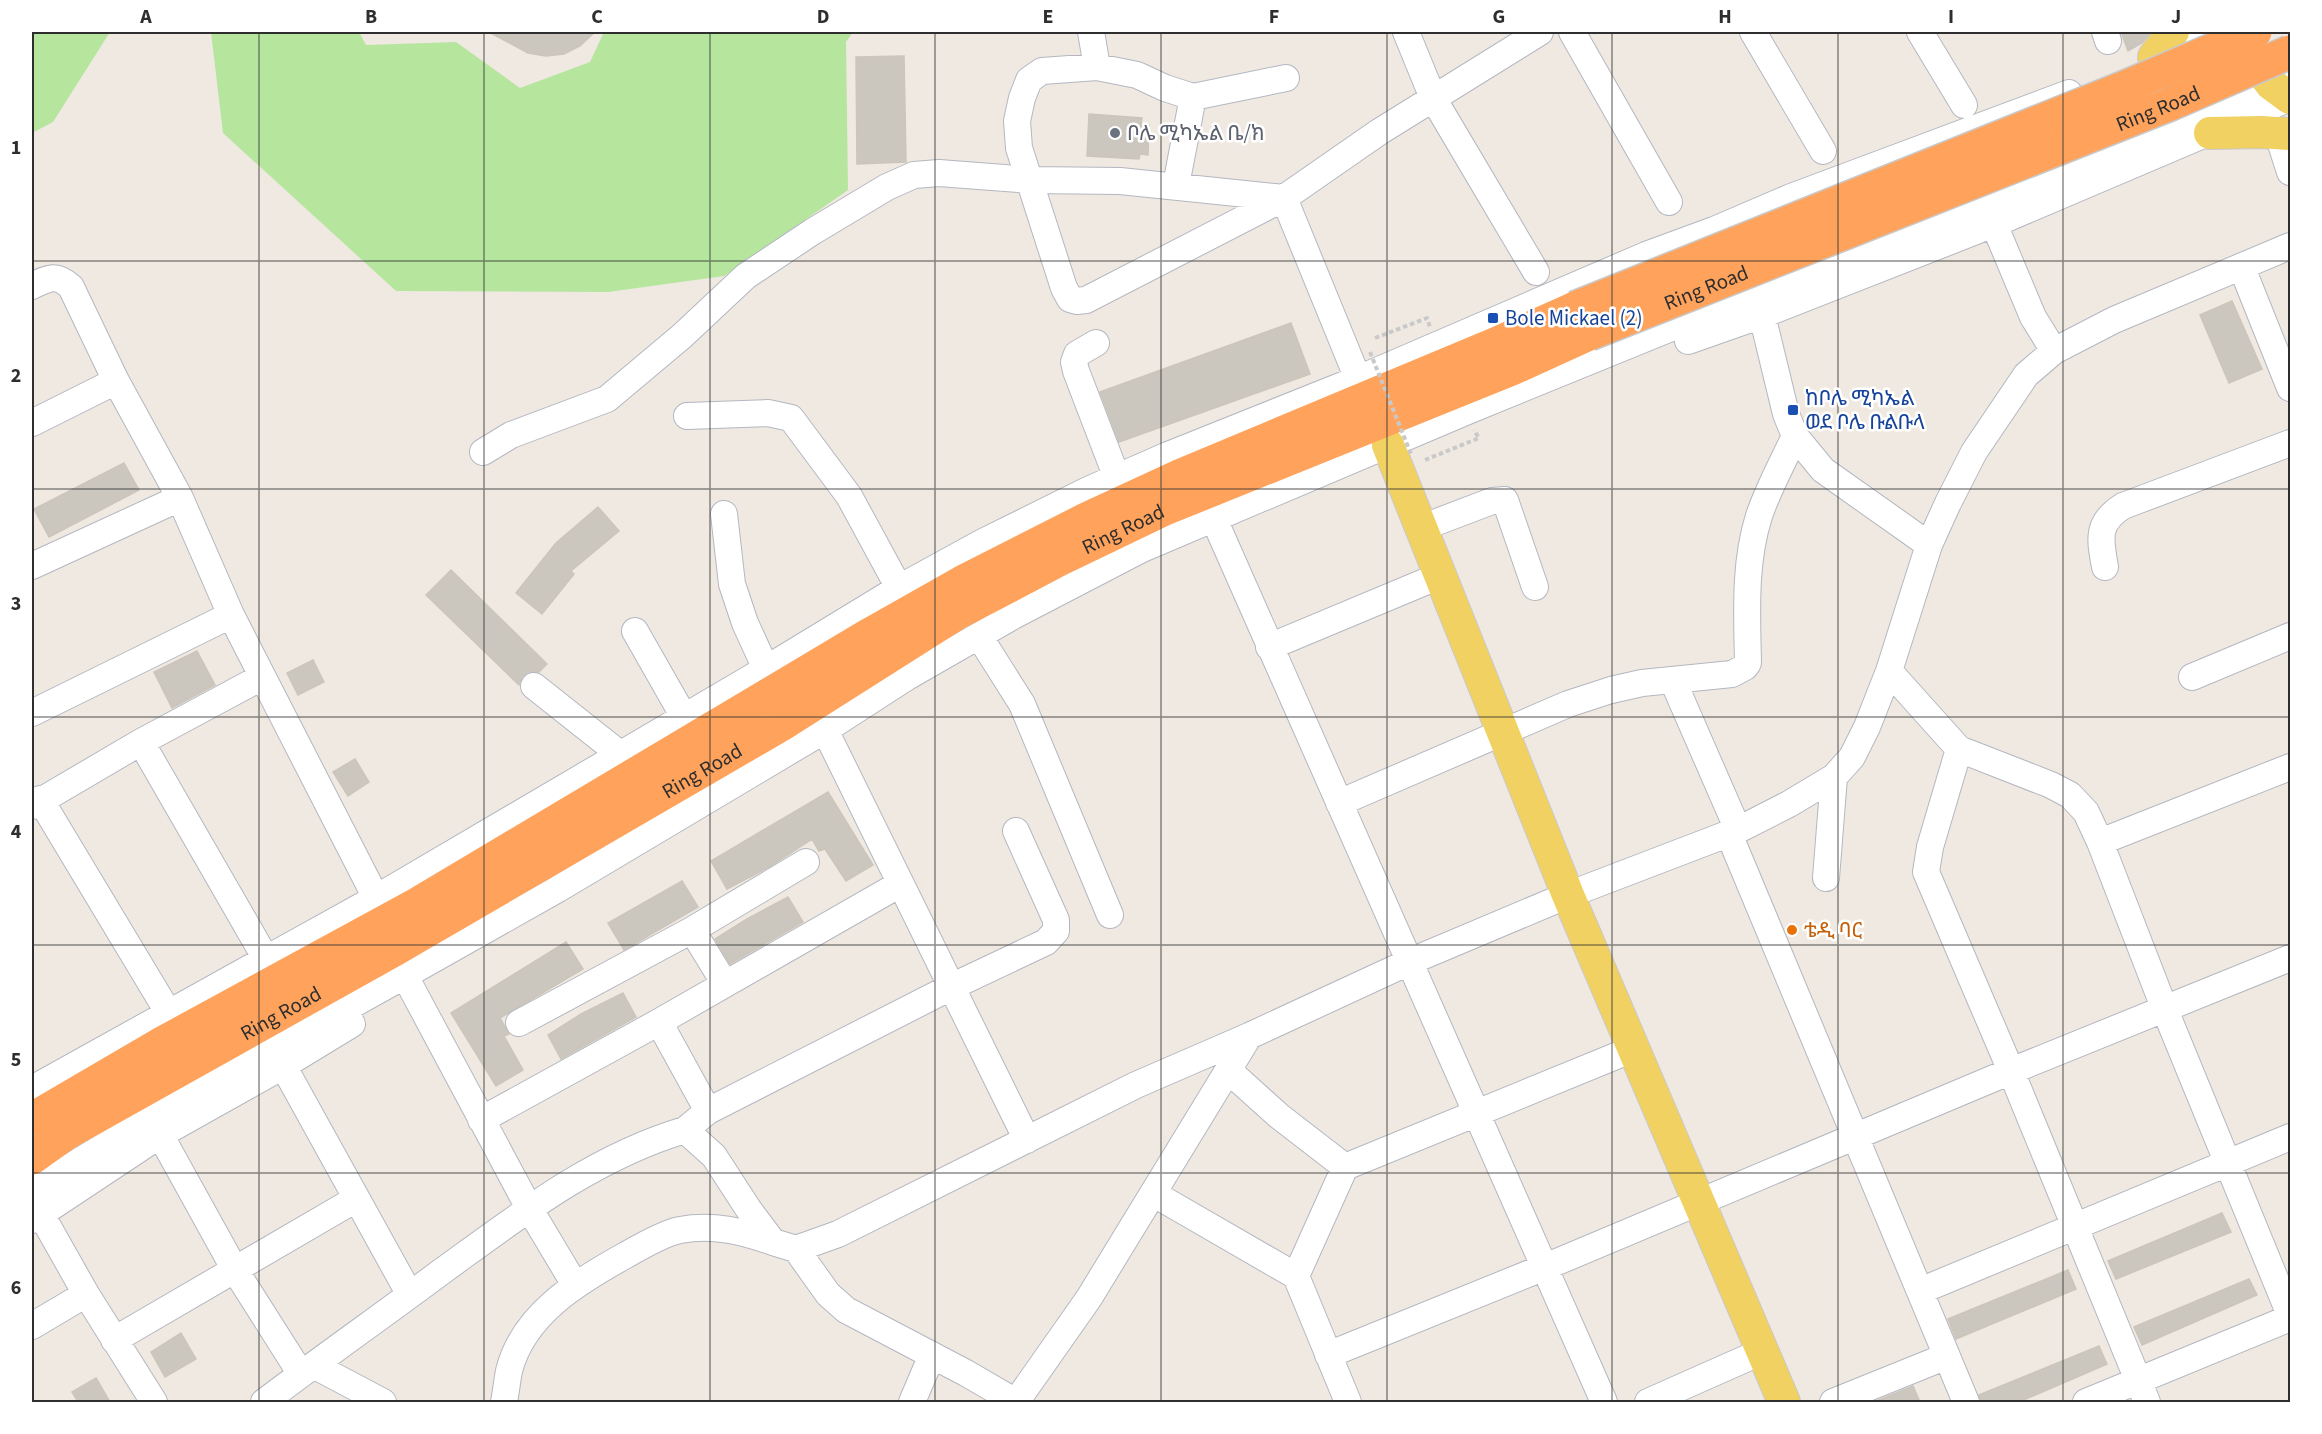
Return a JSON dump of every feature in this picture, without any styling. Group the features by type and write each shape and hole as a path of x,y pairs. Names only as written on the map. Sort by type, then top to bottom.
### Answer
{"highway":[{"name":"Ring Road","path":"32,1158 67,1133 394,950 781,725 956,614 1059,560 1165,509 1512,369 1582,321 2255,32"},
{"name":"Ring Road","path":"32,1119 152,1049 417,904 870,634 962,582 1086,519 1179,476 1495,344 1582,321 2168,105 2290,52"}],"main road":[{"path":"2154,57 2173,32"},
{"path":"2230,32 2287,86"},
{"path":"2267,32 2287,86"},
{"path":"2210,133 2261,132 2286,140"},
{"path":"1399,449 1421,528 1439,576 1568,895 1784,1402"}],"street":[{"path":"1091,32 1097,67"},
{"path":"1406,32 1433,98 1536,272"},
{"path":"1286,78 1193,97 1165,88 1137,75 1097,67 1058,68 1042,71 1029,80 1017,121 1019,147 1064,288 1070,299 1086,300 1284,198 1433,98 1539,32"},
{"path":"1572,32 1669,202"},
{"path":"1753,32 1823,151"},
{"path":"1920,32 1964,105"},
{"path":"32,1088 376,898 766,669 898,588 983,543 1117,478 1168,455 1358,379 1646,255 1714,230 1791,197 2102,80 2213,32"},
{"path":"1470,410 1553,389 1762,315 1994,224 2210,133 2287,86"},
{"path":"32,1190 155,1126 408,982 558,889 825,730 907,677 1142,549 1214,519 1399,449 1470,410 2287,86"},
{"path":"1176,185 1193,97"},
{"path":"2286,140 2290,172"},
{"path":"483,452 511,435 607,399 682,336 746,276 812,232 887,187 914,175 939,173 1030,180 1120,181 1284,198"},
{"path":"1284,198 1358,379"},
{"path":"1994,224 2033,317 2054,351"},
{"path":"504,1402 510,1369 524,1339 547,1308 575,1285 637,1249 677,1230 710,1227 741,1230 784,1246 838,1234 1136,1085 1250,1036 1409,962 1568,895 1734,832 1789,804 1834,777 1852,757 1867,727 1889,671 1929,545 1974,452 2026,375 2054,351 2114,320 2290,246"},
{"path":"2242,268 2290,388"},
{"path":"32,286 56,277 71,287 116,381 180,498 231,615 376,898"},
{"path":"1762,315 1786,414 1795,436 1823,470 1929,545"},
{"path":"1096,342 1077,354 1074,362 1117,478"},
{"path":"32,423 116,381"},
{"path":"687,416 768,413 791,418 849,496 898,588"},
{"path":"1339,803 1568,704 1642,683 1732,674 1745,667 1748,663 1747,594 1752,548 1760,516 1795,436"},
{"path":"2105,567 2100,541 2103,525 2110,514 2122,506 2290,443"},
{"path":"32,566 180,498"},
{"path":"1421,528 1492,501 1505,500 1535,587"},
{"path":"724,514 732,584 745,623 766,669"},
{"path":"1214,519 1604,1402"},
{"path":"1269,646 1439,576"},
{"path":"32,713 231,615"},
{"path":"635,631 684,717"},
{"path":"979,636 1022,704 1110,915"},
{"path":"2192,677 2290,636"},
{"path":"1889,671 1959,749 2051,785 2070,795 2086,812 2290,1316 2142,1392 2086,1402"},
{"path":"168,1012 36,803 141,742 262,677"},
{"path":"1672,681 1855,1138 1966,1402"},
{"path":"534,686 621,755"},
{"path":"825,730 1027,1140"},
{"path":"141,742 266,959"},
{"path":"1959,749 1930,848 1926,872 2076,1227 2142,1392"},
{"path":"2100,842 2290,767"},
{"path":"1826,878 1834,777"},
{"path":"264,1402 529,1208 580,1175 664,1136 685,1130 708,1111 951,987 1046,942 1056,931 1056,920 1016,831"},
{"path":"519,1023 692,930 806,862"},
{"path":"481,1120 900,884"},
{"path":"692,930 725,984"},
{"path":"1328,1355 1545,1267 2011,1071 2290,958"},
{"path":"408,982 529,1208 575,1285"},
{"path":"658,1022 708,1111"},
{"path":"685,1130 714,1155 749,1210 846,1310 1016,1402 1089,1298 1250,1036"},
{"path":"1296,1276 1345,1167 1634,1049"},
{"path":"278,1057 410,1295"},
{"path":"1228,1070 1280,1116 1345,1167"},
{"path":"154,1402 35,1211 155,1126"},
{"path":"155,1126 235,1270 308,1370 384,1402"},
{"path":"1920,1291 2290,1137"},
{"path":"1154,1194 1296,1276 1348,1402"},
{"path":"114,1340 356,1199"},
{"path":"32,1326 86,1294"},
{"path":"1648,1402 1763,1352"},
{"path":"912,1402 932,1355"},
{"path":"1833,1402 1947,1356"}],"path":[{"path":"1370,352 1399,449"}],"green space":[{"path":"32,32 110,32 53,122 32,133"},
{"path":"211,32 359,32 366,45 456,42 520,88 590,62 604,32 853,32 846,42 848,190 724,276 608,292 396,291 223,133"}],"building":[{"path":"489,32 595,32 580,46 564,54 546,56 528,53"},
{"path":"2121,32 2151,32 2142,43 2128,51"},
{"path":"904,56 906,162 857,164 856,57"},
{"name":"ቦሌ ሚካኤል ቤ/ክ","path":"1089,114 1142,118 1141,124 1149,125 1148,155 1140,154 1139,159 1087,156"},
{"path":"2232,301 2262,369 2229,383 2200,315"},
{"path":"1291,323 1310,374 1119,442 1100,392"},
{"path":"124,463 139,490 49,537 34,509"},
{"path":"598,507 619,531 571,571 574,574 542,614 516,593 556,543"},
{"path":"451,570 547,664 539,672 528,672 522,677 519,685 426,595"},
{"path":"197,651 215,685 172,708 154,672"},
{"path":"313,660 324,682 298,695 287,673"},
{"path":"355,759 369,782 348,796 333,772"},
{"path":"828,792 873,865 846,881 825,849 819,851 812,839 769,867 727,889 711,861"},
{"path":"682,881 698,907 624,950 608,923"},
{"path":"788,897 803,922 730,964 715,939"},
{"path":"566,942 583,969 500,1018 509,1034 504,1036 523,1070 496,1086 451,1013"},
{"path":"623,993 636,1017 561,1059 548,1035 581,1014"},
{"path":"2222,1213 2231,1232 2116,1279 2108,1261"},
{"path":"2068,1270 2076,1289 1956,1339 1948,1319"},
{"path":"2249,1279 2257,1295 2142,1345 2134,1327"},
{"path":"181,1333 196,1359 165,1377 151,1352"},
{"path":"2099,1346 2107,1364 2019,1402 1981,1402 1979,1395"},
{"path":"96,1378 110,1402 78,1402 72,1392"},
{"path":"1913,1386 1920,1402 1874,1402"}],"place":[{"name":"ቦሌ ሚካኤል ቤ/ክ","path":"1115,133"},
{"name":"Bole Mickael (2)","path":"1493,318"},
{"name":"ከቦሌ ሚካኤል ወደ ቦሌ ቡልቡላ","path":"1793,410"},
{"name":"ቴዲ ባር","path":"1792,930"}]}
